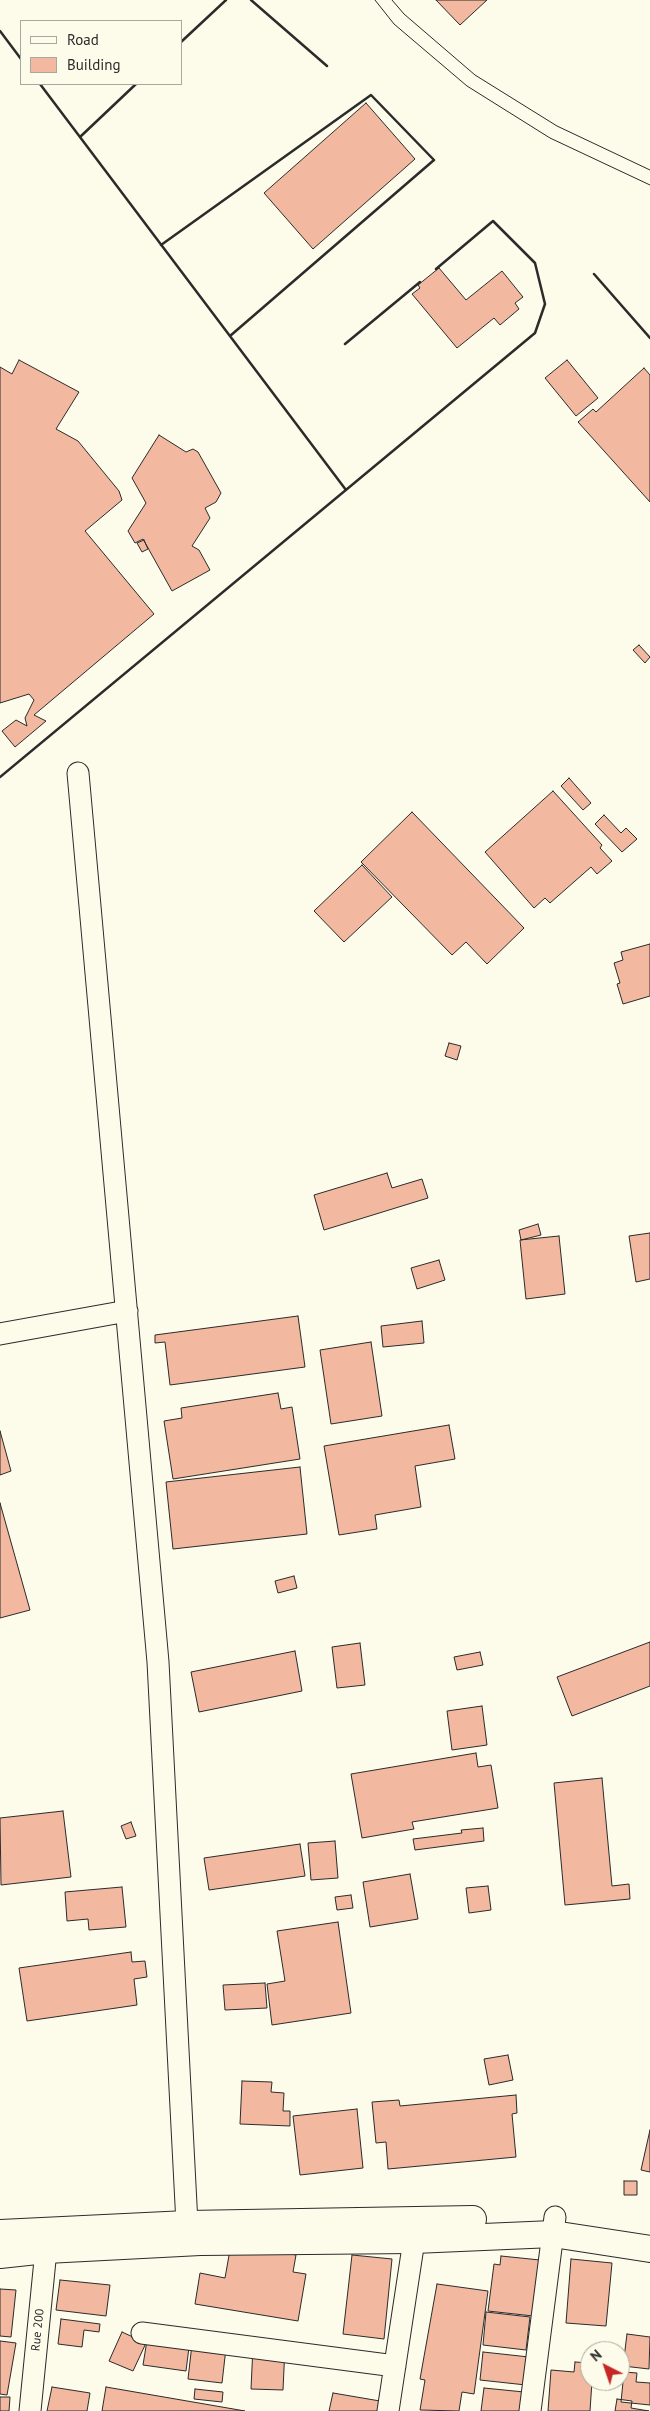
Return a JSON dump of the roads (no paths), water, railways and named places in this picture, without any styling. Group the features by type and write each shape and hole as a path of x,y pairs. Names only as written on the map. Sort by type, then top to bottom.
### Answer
{"main road":[{"path":"0,2234 187,2224 554,2225 650,2231"},
{"path":"0,2255 46,2250 200,2242 414,2240 554,2225 650,2249"}],"street":[{"path":"78,773 158,1662 187,2224"},
{"path":"0,1334 127,1311"},
{"path":"530,2411 554,2225"},
{"path":"388,2411 414,2240"},
{"name":"Rue 200","path":"30,2411 46,2250"},
{"path":"142,2333 394,2366"}],"tram line":[{"path":"375,0 394,24 467,86 550,138 650,185"},
{"path":"392,0 404,14 475,75 557,126 650,170"}]}
